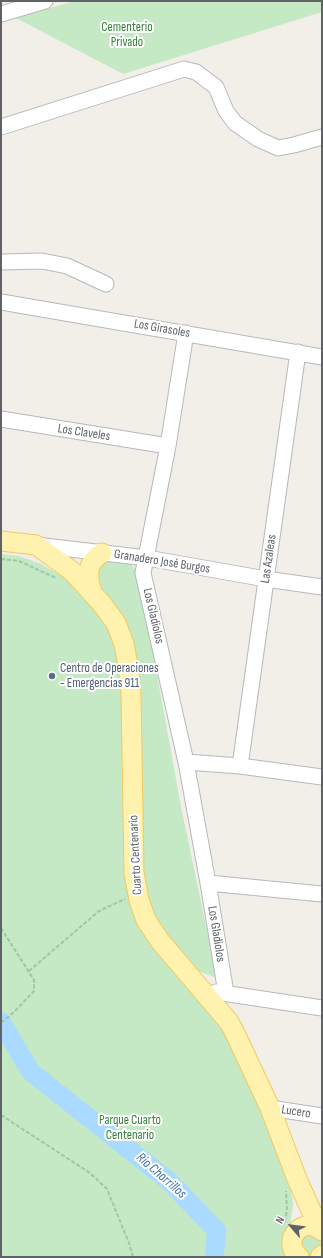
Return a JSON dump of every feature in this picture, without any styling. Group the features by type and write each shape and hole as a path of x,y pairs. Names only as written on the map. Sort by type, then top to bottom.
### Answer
{"main road":[{"name":"Granadero José Burgos","path":"1,541 36,546"},
{"name":"Cuarto Centenario","path":"36,546 72,571 92,592 116,623 124,644 131,693 134,873 139,900 146,920 160,941 229,1022 270,1108 292,1184 299,1200 292,1244"},
{"path":"92,592 88,576 89,567 92,560 102,553"},
{"name":"Cuarto Centenario","path":"292,1184 321,1230"},
{"name":"Cuarto Centenario","path":"292,1244 298,1230 302,1227 308,1225 321,1230"}],"street":[{"path":"1,14 45,1"},
{"path":"1,127 184,70 196,72 216,87 226,111 235,123 258,139 278,148 322,137"},
{"path":"1,262 42,261 67,266 106,284"},
{"name":"Los Girasoles","path":"1,302 322,357"},
{"name":"Los Gladiolos","path":"186,333 168,446 143,573 186,762 226,993"},
{"name":"Las Azaleas","path":"240,766 298,352"},
{"name":"Los Claveles","path":"1,419 168,446"},
{"name":"Granadero José Burgos","path":"36,546 147,558 266,579 322,587"},
{"path":"186,762 240,766 322,777"},
{"path":"208,883 322,894"},
{"path":"202,990 322,1008"},
{"name":"Lucero","path":"270,1108 322,1116"}],"path":[{"path":"1,559 19,561 59,580"},
{"path":"29,972 99,911 126,898 127,904"},
{"path":"1,928 34,980 34,991 1,1023"},
{"path":"1,1115 90,1173 107,1189 134,1257"},
{"path":"292,1184 287,1209 292,1244"}],"green space":[{"name":"Cementerio Privado","path":"75,1 322,1 322,12 123,74 16,18"},
{"name":"Parque Cuarto Centenario","path":"1,554 19,556 41,564 62,576 83,595 104,619 119,655 123,685 127,885 211,1013 232,1042 290,1179 293,1205 285,1257 1,1257"},
{"path":"103,560 125,562 133,567 139,576 181,807 217,978 192,969 155,925 143,893 136,694 98,590 92,569"},
{"path":"300,1232 322,1237 322,1248 314,1256 305,1256 298,1236"}],"waterway":[{"name":"Río Chorrillos","path":"1,1022 31,1072 169,1181 217,1231 214,1257"}],"place":[{"name":"Centro de Operaciones - Emergencias 911","path":"52,676"}]}
